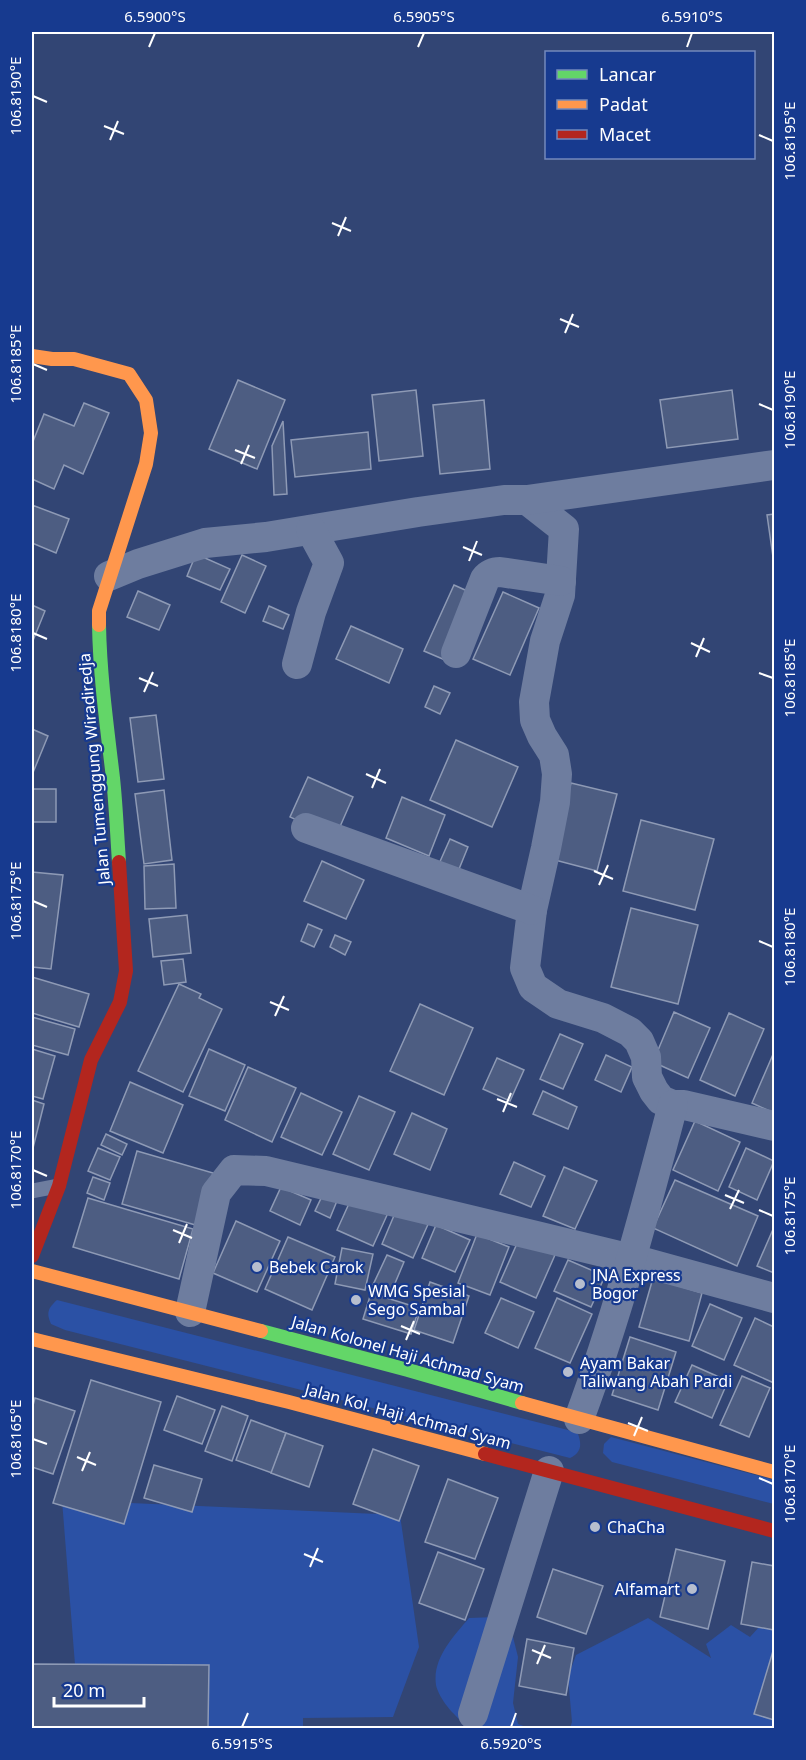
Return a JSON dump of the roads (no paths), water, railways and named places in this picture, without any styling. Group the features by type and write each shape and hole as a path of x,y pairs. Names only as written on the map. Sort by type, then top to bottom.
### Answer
{"main road":[{"name":"Jalan Tumenggung Wiradiredja","path":"32,356 74,359 129,375 146,400 151,432 146,465 99,610 100,661 113,779 126,971 120,1002 91,1060 59,1186 32,1256"},
{"name":"Jalan Kolonel Haji Achmad Syam","path":"32,1271 408,1370 774,1472"},
{"name":"Jalan Kol. Haji Achmad Syam","path":"32,1339 289,1402 774,1531"}],"street":[{"path":"109,576 138,564 205,543 266,537 429,510 504,500 527,500 774,465"},
{"path":"527,500 564,529 560,595 545,641 534,702 535,720 554,755 557,774 555,802 532,910 525,968 533,987 558,1004 603,1018 630,1032 639,1041 646,1056 647,1077 661,1100 673,1105 699,1108 774,1126"},
{"path":"297,664 311,612 329,563 311,530"},
{"path":"456,653 488,575 500,572 561,581"},
{"path":"306,828 532,910"},
{"path":"579,1419 632,1259 673,1105"},
{"path":"190,1312 216,1192 234,1170 266,1171 632,1259 774,1298"},
{"path":"473,1714 549,1471"}],"lane":[{"path":"32,1191 59,1186"}],"place":[{"name":"Bebek Carok","path":"257,1267"},
{"name":"JNA Express Bogor","path":"580,1284"},
{"name":"WMG Spesial Sego Sambal","path":"356,1300"},
{"name":"Ayam Bakar Taliwang Abah Pardi","path":"568,1372"},
{"name":"ChaCha","path":"595,1527"},
{"name":"Alfamart","path":"692,1589"}]}
